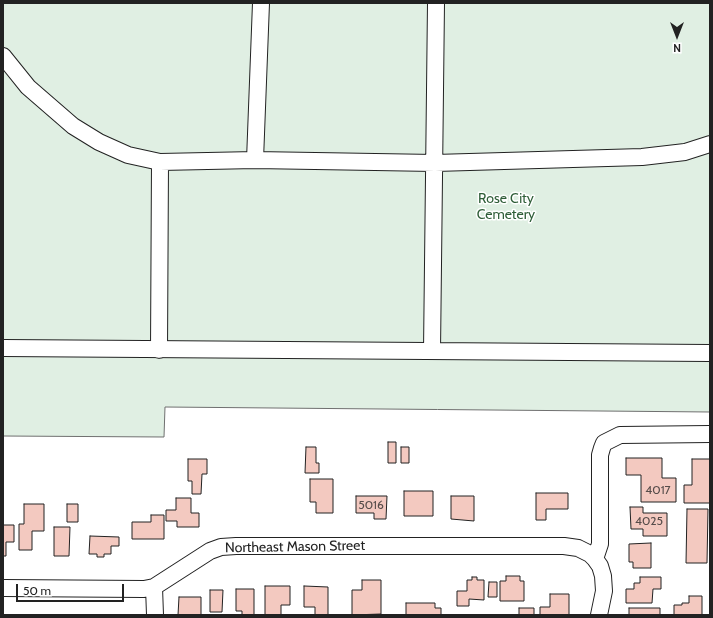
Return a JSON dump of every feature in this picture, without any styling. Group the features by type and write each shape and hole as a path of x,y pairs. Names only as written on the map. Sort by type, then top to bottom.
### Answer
{"street":[{"path":"255,160 261,3"},
{"path":"432,351 436,3"},
{"path":"3,56 28,87 73,126 99,142 128,155 160,162 255,160 435,163 642,157 685,152 710,144"},
{"path":"158,350 160,162"},
{"path":"3,348 710,353"},
{"path":"599,615 604,591 603,576 600,566 595,559 600,544 600,455 604,443 620,435 710,434"},
{"name":"Northeast Mason Street","path":"3,588 144,589 154,587 210,551 221,547 236,546 564,546 578,548 595,559"},
{"path":"154,587 155,615"}],"green space":[{"name":"Rose City Cemetery","path":"3,3 710,3 710,412 165,407 164,437 3,436"}],"building":[{"path":"388,442 396,442 396,463 388,463"},
{"path":"306,447 316,447 316,463 319,463 319,473 305,473"},
{"path":"401,447 409,447 409,463 401,463"},
{"path":"626,458 662,458 662,478 676,478 676,502 641,502 641,475 626,475"},
{"path":"188,459 207,459 207,474 202,474 201,494 192,494 192,481 188,481"},
{"path":"692,459 710,459 710,503 684,503 684,485 692,485"},
{"path":"310,479 333,479 333,513 316,513 316,502 310,502"},
{"path":"404,491 433,491 433,516 404,516"},
{"path":"536,493 568,493 568,509 546,509 546,520 536,520"},
{"path":"356,496 387,496 386,519 374,519 374,513 356,513"},
{"path":"451,496 474,496 474,521 451,519"},
{"path":"176,498 191,498 191,513 199,513 199,527 177,527 177,521 166,521 166,510 176,510"},
{"path":"24,504 44,504 44,531 32,531 32,550 19,550 19,524 24,524"},
{"path":"67,504 78,504 78,522 67,522"},
{"path":"630,507 643,507 643,513 667,513 667,536 643,536 643,529 631,529"},
{"path":"687,509 708,509 707,563 686,563"},
{"path":"151,515 164,515 164,539 132,539 132,522 151,522"},
{"path":"3,525 14,525 14,542 6,542 6,556 3,556"},
{"path":"54,527 70,527 69,556 54,556"},
{"path":"90,536 119,537 119,546 111,546 111,554 104,554 104,557 97,557 97,554 89,554"},
{"path":"651,543 651,568 633,568 633,562 629,562 629,544"},
{"path":"506,576 520,576 520,581 524,581 524,601 500,601 500,581 506,581"},
{"path":"472,577 477,577 477,580 484,580 484,600 469,599 469,606 457,606 457,591 467,591 467,580 472,580"},
{"path":"640,577 661,577 661,589 653,589 652,603 626,603 626,589 634,589 634,583 640,583"},
{"path":"362,580 381,580 381,614 352,615 352,590 362,590"},
{"path":"489,582 497,582 497,597 488,597"},
{"path":"265,586 290,586 290,605 281,605 281,615 265,615"},
{"path":"304,586 328,587 328,615 315,615 315,607 304,607"},
{"path":"236,589 254,589 254,615 242,615 242,611 236,611"},
{"path":"210,590 223,590 222,612 210,612"},
{"path":"550,594 569,594 569,615 540,615 540,607 550,607"},
{"path":"689,596 702,596 702,615 674,615 674,605 689,603"},
{"path":"179,597 201,597 201,615 178,615"},
{"path":"406,603 435,603 435,608 441,608 441,615 406,615"},
{"path":"519,608 534,608 534,615 519,615"},
{"path":"629,608 660,608 660,615 629,615"}]}
